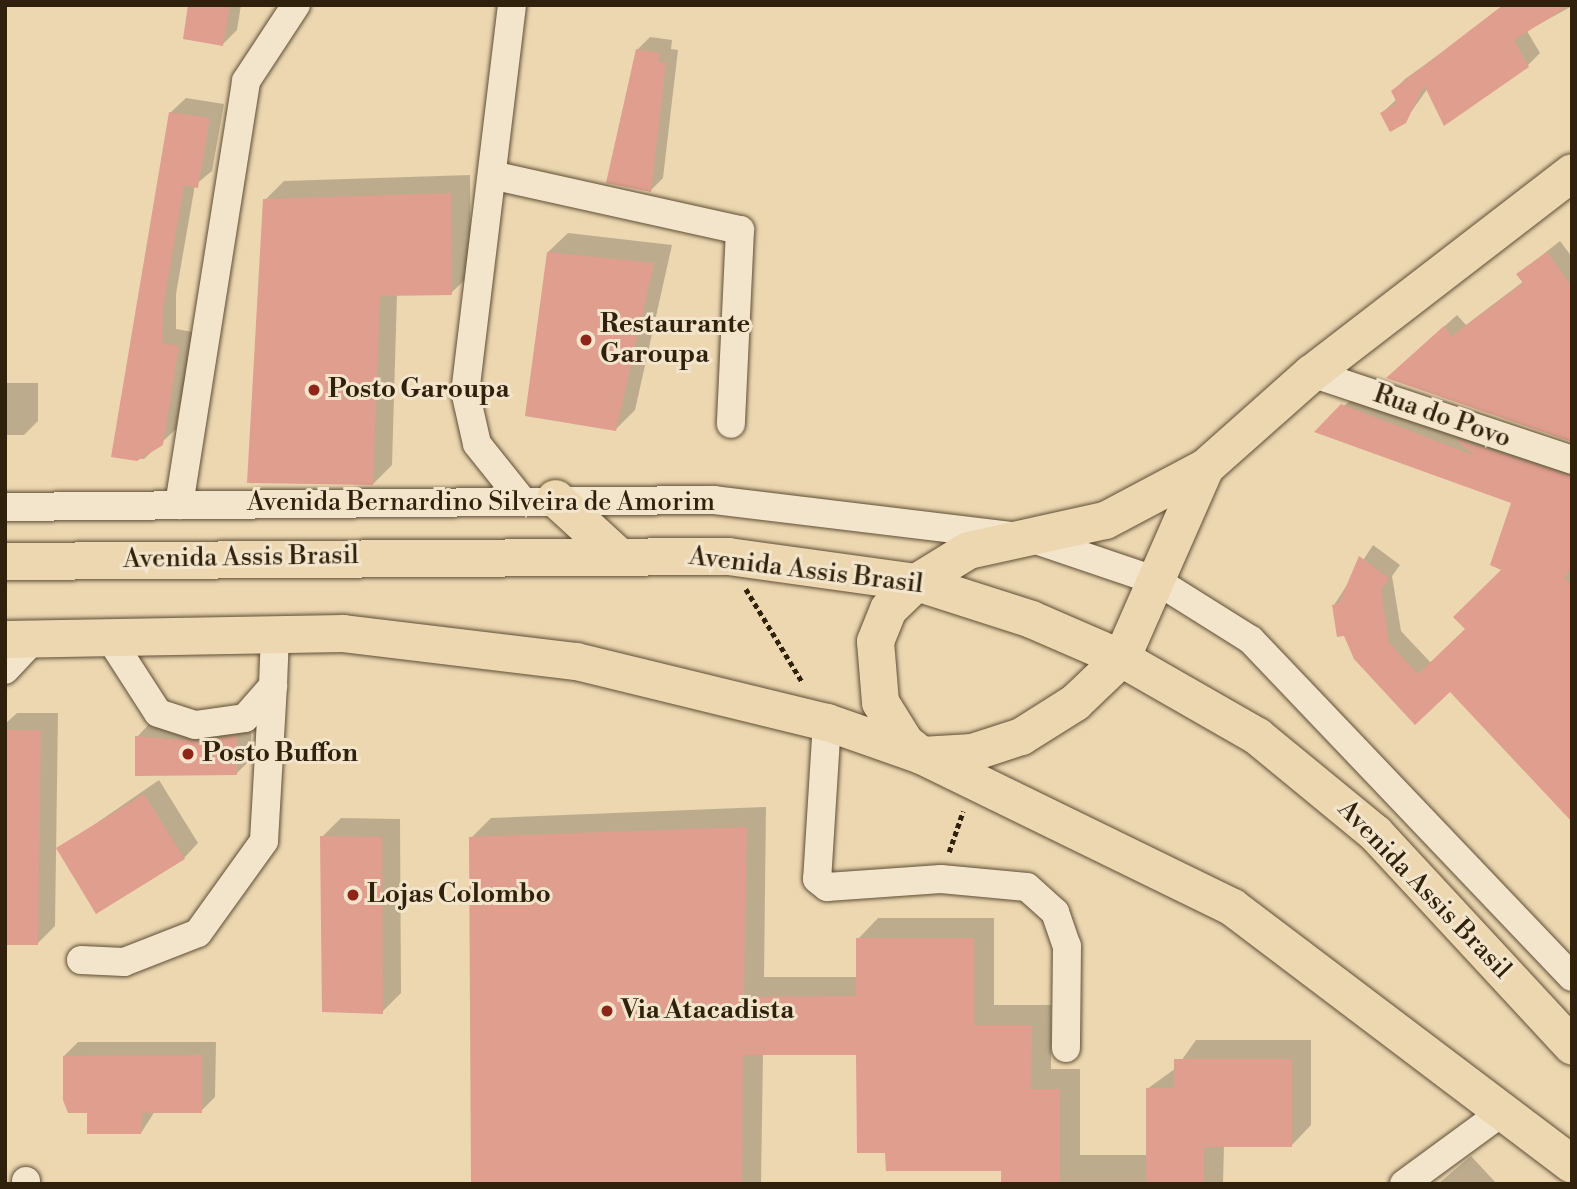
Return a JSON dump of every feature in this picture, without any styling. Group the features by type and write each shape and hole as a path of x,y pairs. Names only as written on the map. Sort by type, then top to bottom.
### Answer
{"main road":[{"path":"921,755 890,722 873,672 875,641 888,609 916,582 968,550 1105,520 1205,467 1311,373 1572,172"},
{"path":"921,755 972,752 1021,736 1075,702 1121,658 1157,582 1205,467"},
{"path":"538,499 615,553"},
{"name":"Avenida Assis Brasil","path":"5,561 615,553 728,556 916,582 1031,619 1121,658 1257,736 1376,833 1572,1046"},
{"path":"20,639 343,633 576,661 827,722 921,755 1232,907 1505,1110 1572,1164"}],"street":[{"path":"179,505 246,81 296,5"},
{"path":"512,5 496,176 465,391 477,444 538,499"},
{"path":"496,176 740,230 730,424"},
{"name":"Rua do Povo","path":"1311,373 1572,460"},
{"name":"Avenida Bernardino Silveira de Amorim","path":"5,507 538,499 714,500 1030,538 1157,582 1251,640 1572,977"},
{"path":"81,960 124,962 198,933 264,841 275,634"},
{"path":"109,637 158,713 195,725 245,718 273,686"},
{"path":"5,670 20,639"},
{"path":"827,722 817,879 827,887 941,879 1027,887 1055,912 1067,946 1066,1048"},
{"path":"1404,1184 1505,1110"}],"path":[{"path":"728,556 827,722"},
{"path":"941,879 972,780"}],"building":[{"path":"188,5 230,5 223,46 183,39"},
{"path":"1503,5 1570,5 1514,40 1529,67 1444,126 1424,85 1406,123 1390,132 1380,113 1397,103 1391,91"},
{"path":"636,49 660,53 659,62 666,63 651,192 606,183"},
{"path":"169,112 210,118 198,188 184,185 163,309 162,343 179,346 163,445 137,461 111,457"},
{"name":"Posto Garoupa","path":"451,193 452,295 380,296 373,485 247,483 263,199"},
{"name":"Restaurante Garoupa","path":"547,252 654,263 616,431 525,416"},
{"path":"1547,252 1572,287 1572,442 1386,378 1444,326 1452,336 1523,283 1516,274"},
{"path":"1341,404 1475,456 1455,439 1572,476 1572,566 1564,579 1572,583 1572,822 1450,692 1415,725 1354,659 1344,636 1337,637 1332,605 1339,603 1359,556 1389,578 1381,590 1389,643 1418,674 1465,629 1453,617 1501,570 1490,565 1511,503 1314,432"},
{"path":"5,730 41,730 38,945 5,945"},
{"path":"135,736 197,741 237,736 237,775 135,776"},
{"path":"144,794 185,859 96,914 56,848"},
{"name":"Via Atacadista","path":"747,827 744,997 856,996 856,938 974,938 974,1025 1032,1025 1031,1089 1060,1089 1060,1184 1001,1184 1001,1171 886,1171 885,1153 857,1153 856,1055 743,1055 742,1184 471,1184 469,837"},
{"path":"320,836 382,837 383,1014 322,1012"},
{"path":"202,1055 202,1113 142,1113 141,1134 87,1134 87,1113 68,1113 63,1100 63,1056"},
{"path":"1174,1059 1292,1059 1292,1147 1204,1147 1204,1184 1146,1184 1146,1088 1174,1088"}],"place":[{"name":"Restaurante Garoupa","path":"586,340"},
{"name":"Posto Garoupa","path":"314,390"},
{"name":"Posto Buffon","path":"188,754"},
{"name":"Lojas Colombo","path":"353,895"},
{"name":"Via Atacadista","path":"607,1011"}]}
